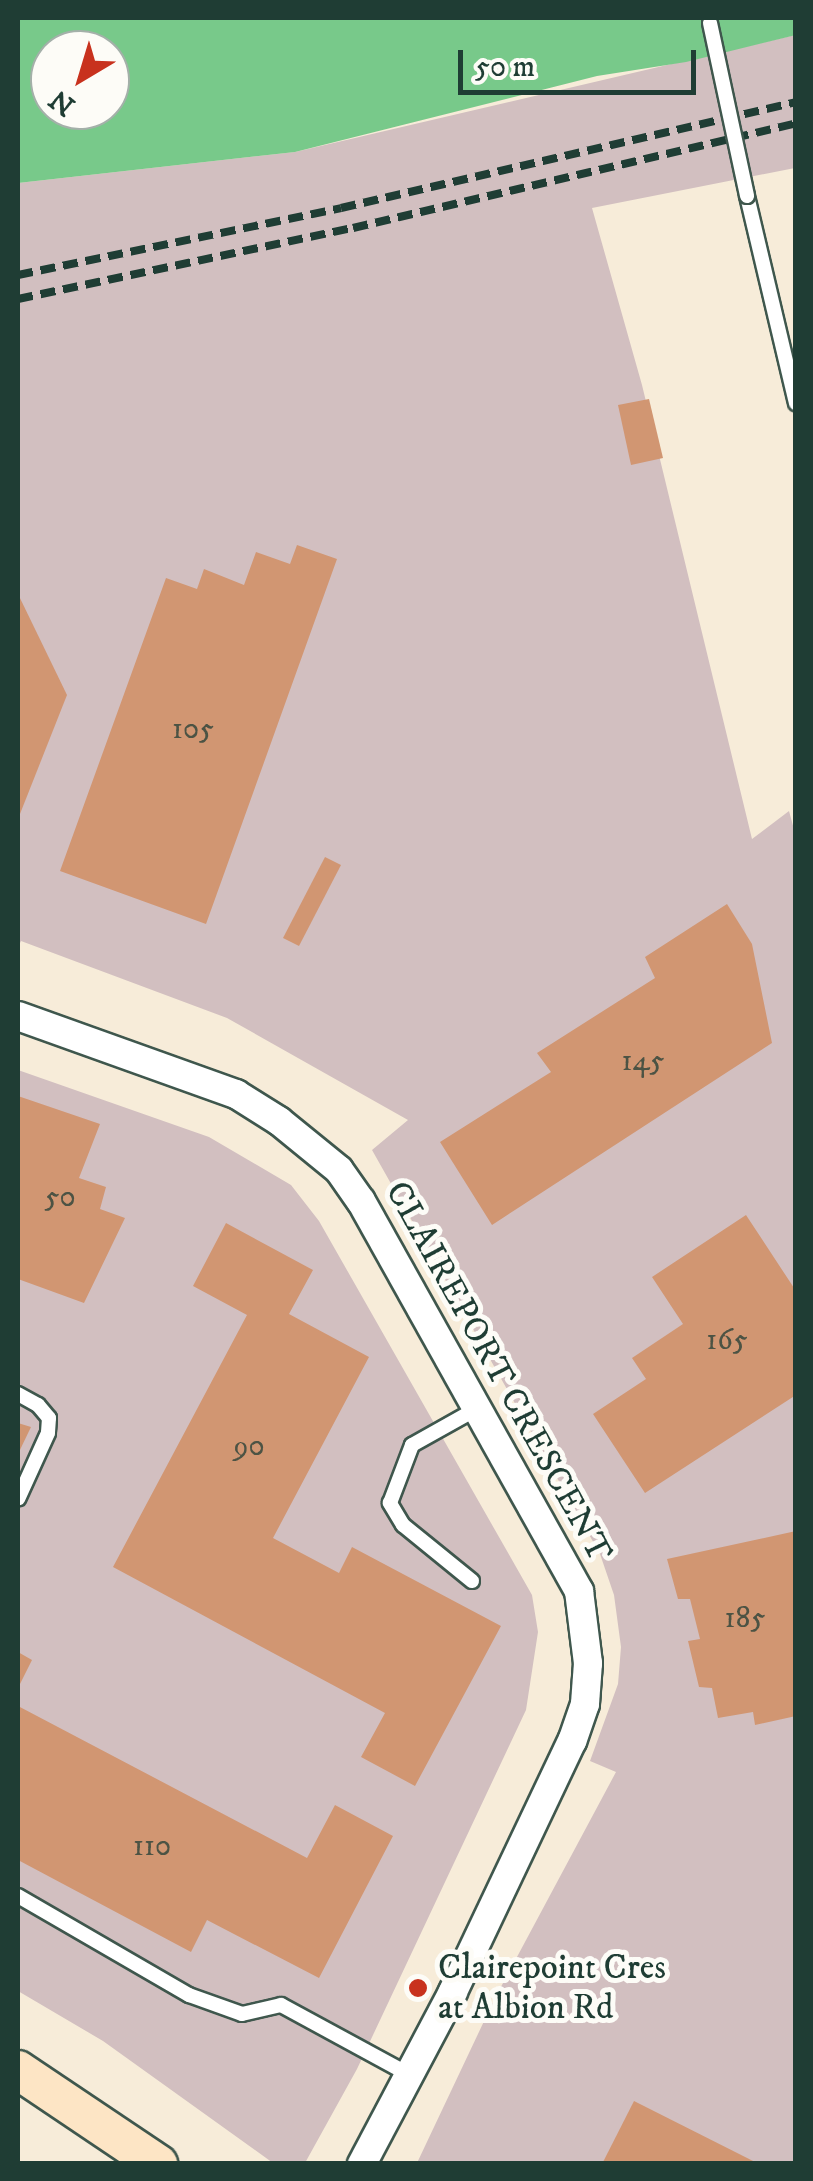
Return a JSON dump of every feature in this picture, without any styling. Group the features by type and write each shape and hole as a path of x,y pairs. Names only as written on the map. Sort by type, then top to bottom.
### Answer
{"main road":[{"path":"18,2070 158,2164"}],"street":[{"name":"CLAIREPORT CRESCENT","path":"18,1016 236,1094 314,1147 339,1170 361,1201 579,1591 588,1664 584,1704 572,1741 411,2075 362,2164"}],"lane":[{"path":"710,20 796,403"},
{"path":"18,1394 38,1405 49,1418 48,1433 18,1499"},
{"path":"472,1581 403,1525 390,1503 412,1445 479,1408"},
{"path":"18,1896 190,1995 242,2014 280,2005 411,2075"}],"shaded area":[{"path":"795,35 795,168 592,208 642,385 752,839 789,811 795,833 795,2163 417,2163 495,1998 616,1772 590,1761 618,1684 621,1647 614,1595 600,1554 372,1150 408,1120 227,1018 21,941 18,947 18,183 295,152"},
{"path":"18,1070 209,1137 291,1185 319,1221 532,1595 538,1632 526,1710 357,2069 305,2163 273,2163 103,2041 18,1991"}],"green space":[{"path":"18,18 795,18 796,35 686,62 597,76 295,152 18,183"}],"building":[{"path":"649,399 663,458 631,465 618,405"},
{"path":"297,545 337,559 206,924 60,871 166,578 197,589 204,569 244,585 256,552 290,564"},
{"path":"18,594 67,695 18,819"},
{"path":"325,857 341,865 299,946 283,938"},
{"path":"727,904 752,944 772,1043 492,1225 440,1142 551,1072 537,1053 655,978 645,957"},
{"path":"18,1096 100,1124 79,1178 106,1187 100,1209 125,1218 84,1303 18,1279"},
{"path":"746,1215 796,1291 796,1395 645,1493 593,1414 646,1379 632,1358 683,1324 652,1277"},
{"path":"226,1223 313,1270 289,1314 369,1357 273,1538 339,1573 352,1547 501,1626 415,1786 361,1757 385,1713 113,1567 247,1315 193,1286"},
{"path":"18,1423 31,1427 18,1454"},
{"path":"796,1531 796,1716 755,1725 753,1712 718,1718 712,1688 699,1687 688,1641 700,1639 690,1599 678,1599 667,1559"},
{"path":"18,1652 32,1660 18,1688"},
{"path":"18,1706 307,1858 335,1805 393,1836 319,1978 207,1920 191,1952 18,1860"},
{"path":"634,2101 759,2164 602,2164"}],"railway":[{"path":"18,275 341,208 796,102"},
{"path":"18,299 353,228 796,123"}],"place":[{"name":"Clairepoint Cres at Albion Rd","path":"418,1988"}]}
